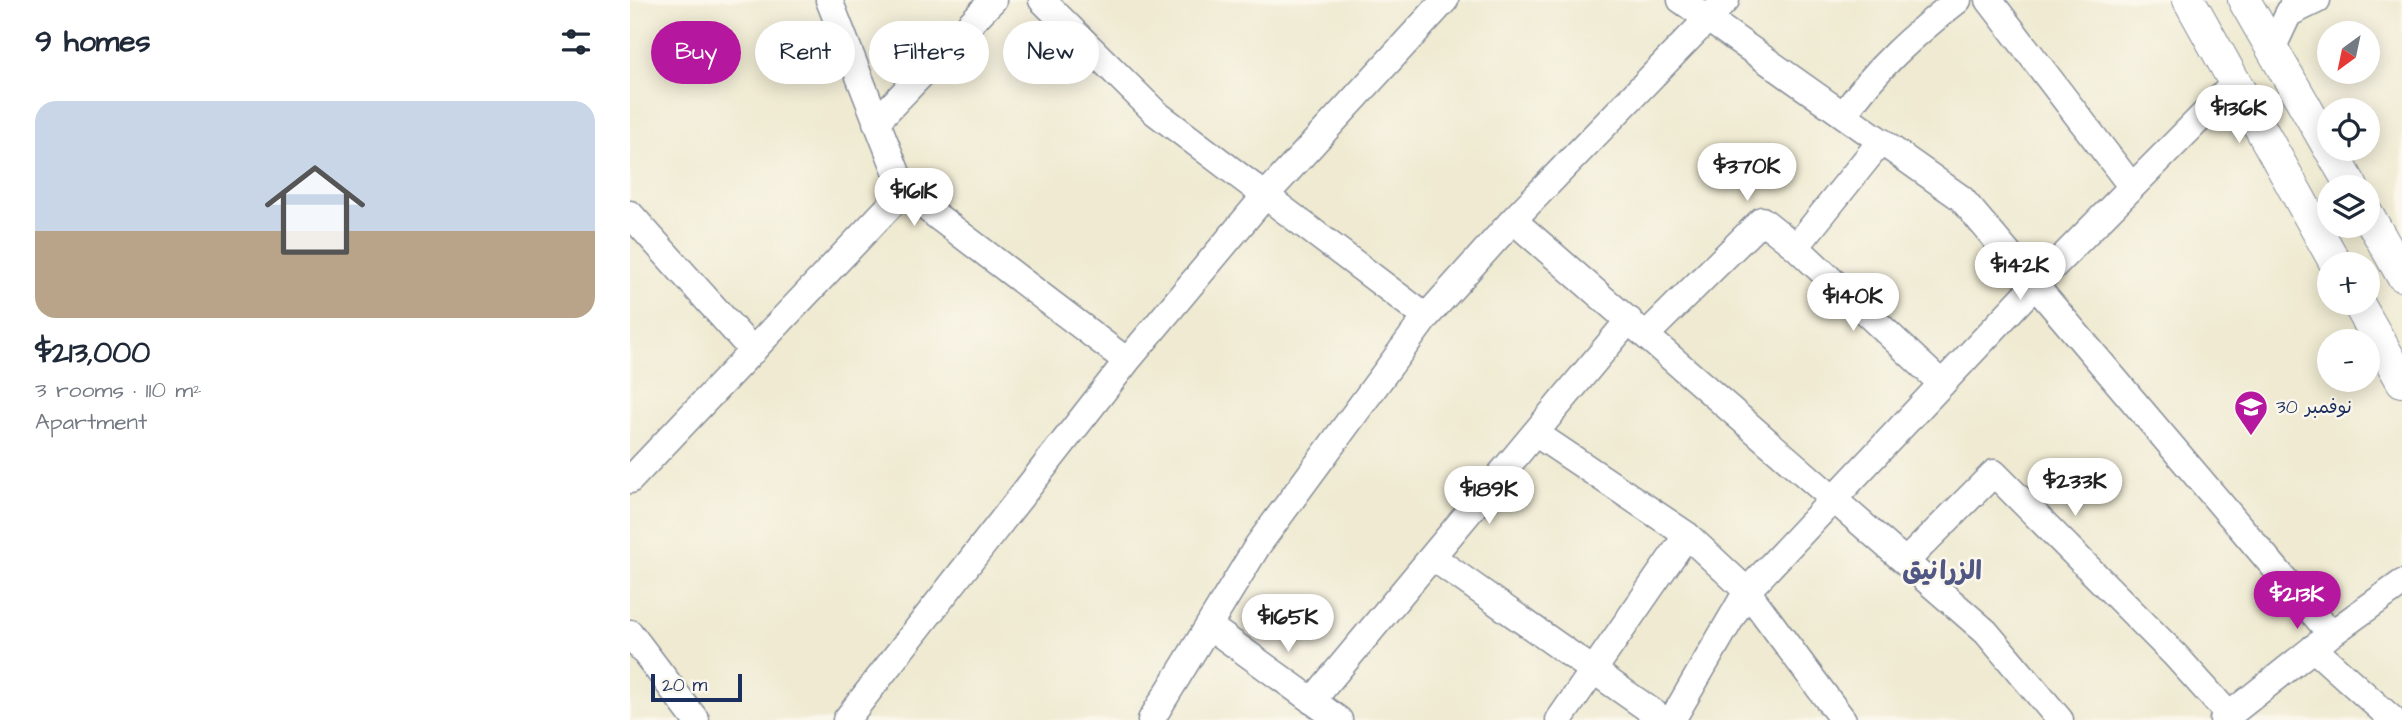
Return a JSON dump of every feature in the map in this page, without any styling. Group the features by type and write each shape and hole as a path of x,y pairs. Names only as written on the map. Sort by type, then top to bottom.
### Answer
{"street":[{"path":"829,0 904,191 1127,361"},
{"path":"876,122 993,0"},
{"path":"1042,0 1156,113 1426,317"},
{"path":"1681,0 1961,198 2036,284 2322,641 2375,714"},
{"path":"1152,720 1258,545 1426,317 1513,220 1726,0"},
{"path":"1844,115 1860,90 1922,29 1958,0"},
{"path":"1989,0 2132,187"},
{"path":"2189,0 2329,252"},
{"path":"2245,0 2317,126"},
{"path":"2272,49 2291,7 2317,0"},
{"path":"846,720 1127,361 1264,197 1435,3"},
{"path":"1672,720 1747,591 2036,284 2235,83"},
{"path":"1796,247 1881,141"},
{"path":"630,480 904,191"},
{"path":"630,214 753,351"},
{"path":"1513,220 1986,632 2060,720"},
{"path":"1312,701 1535,433 1637,328 1762,220 1796,247 1942,384"},
{"path":"2380,236 2402,275"},
{"path":"2365,315 2402,381"},
{"path":"1535,433 1687,535 1747,591 1843,720"},
{"path":"1906,561 1994,473 2166,645 2226,717 2322,641 2402,583"},
{"path":"1559,720 1687,535"},
{"path":"1432,557 1664,720"},
{"path":"1209,626 1339,720"},
{"path":"630,633 696,720"}],"place":[{"name":"30 نوفمبر","path":"2251,437"}],"district":[{"name":"الزرانيق","path":"1942,571"}]}
